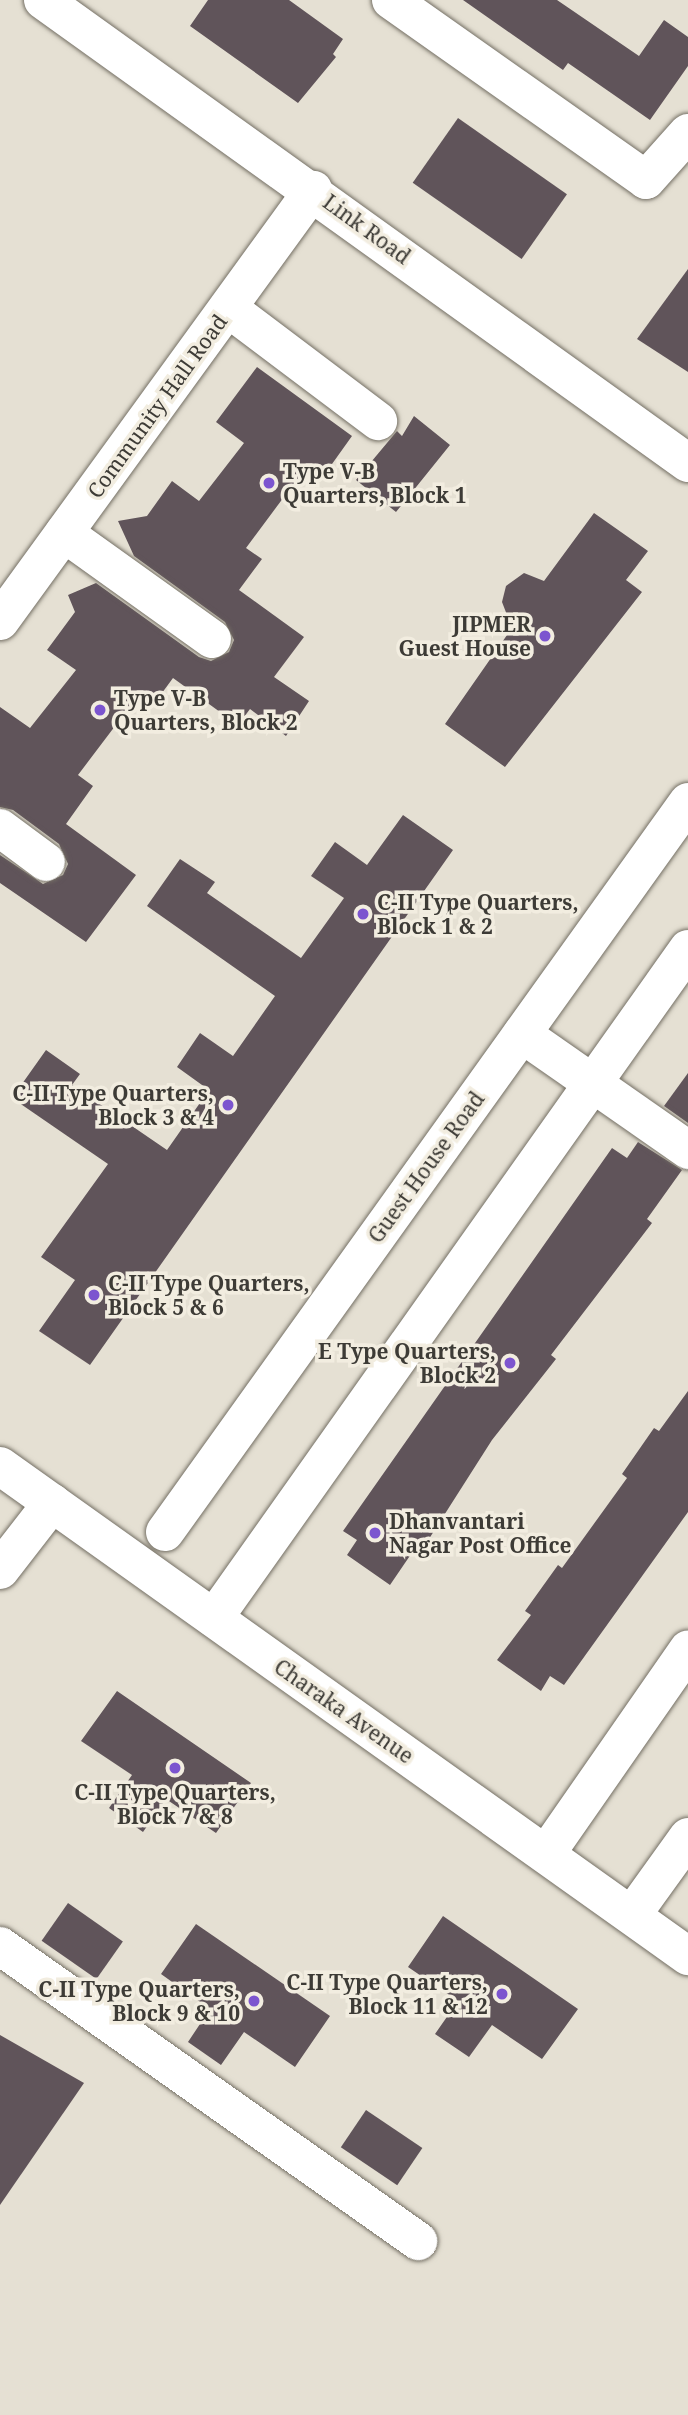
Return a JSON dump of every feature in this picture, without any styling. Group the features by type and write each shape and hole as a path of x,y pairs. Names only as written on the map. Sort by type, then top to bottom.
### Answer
{"street":[{"name":"Link Road","path":"43,0 313,190 688,463"},
{"path":"391,0 646,180 688,133"},
{"name":"Community Hall Road","path":"0,621 313,190"},
{"path":"228,308 378,421"},
{"path":"64,533 212,639"},
{"name":"Guest House Road","path":"165,1532 688,802"},
{"path":"0,828 46,862"},
{"path":"214,1618 688,949"},
{"path":"522,1034 688,1150"},
{"name":"Charaka Avenue","path":"0,1466 688,1956"},
{"path":"0,1570 52,1503"},
{"path":"120,1552 165,1532 164,1583"},
{"path":"546,1854 688,1650"},
{"path":"632,1915 688,1837"},
{"path":"0,1945 418,2241"}],"building":[{"path":"208,0 289,0 343,39 333,54 336,57 298,103 190,26"},
{"path":"463,0 557,0 639,56 664,20 688,37 688,66 650,120 568,63 563,70"},
{"path":"458,118 567,194 522,259 413,183"},
{"path":"688,269 688,372 637,339"},
{"path":"257,367 352,436 317,485 301,474 246,548 262,559 239,590 304,637 274,677 309,701 286,736 250,709 238,725 173,678 148,712 134,701 78,775 93,786 66,824 136,875 86,942 0,883 0,855 43,884 63,875 68,864 59,844 13,810 0,807 0,707 30,728 76,670 47,650 75,612 68,595 96,583 199,657 211,661 229,652 234,640 225,622 134,556 118,521 147,516 172,481 199,501 244,443 216,422"},
{"path":"414,416 450,445 396,512 356,480 397,431 402,436"},
{"name":"JIPMER Guest House","path":"594,513 648,551 626,580 642,592 505,767 445,724 512,628 502,602 506,586 524,573 544,581"},
{"path":"403,815 453,850 90,1365 39,1331 75,1280 41,1257 108,1164 12,1098 46,1050 80,1074 72,1085 167,1150 209,1090 177,1067 200,1033 233,1056 275,996 147,906 180,859 215,882 207,893 301,958 344,898 311,876 335,842 367,865"},
{"path":"688,1073 688,1123 664,1106"},
{"name":"E Type Quarters, Block 2","path":"638,1142 682,1170 647,1219 652,1223 551,1355 556,1359 492,1440 427,1542 422,1538 390,1585 347,1555 357,1540 343,1531 612,1148 627,1158"},
{"path":"688,1391 688,1512 564,1685 550,1676 541,1691 497,1660 531,1615 525,1611 558,1565 562,1568 627,1478 622,1474 654,1428 659,1431"},
{"name":"C-II Type Quarters, Block 7 & 8","path":"117,1691 251,1783 216,1833 166,1799 143,1832 109,1808 132,1775 81,1741"},
{"path":"68,1903 123,1941 96,1979 42,1941"},
{"name":"C-II Type Quarters, Block 11 & 12","path":"443,1916 578,2009 542,2059 492,2025 469,2057 435,2034 458,2001 408,1967"},
{"name":"C-II Type Quarters, Block 9 & 10","path":"196,1924 330,2016 295,2067 244,2032 221,2065 188,2042 210,2009 161,1974"},
{"path":"0,2035 84,2083 0,2205"},
{"path":"366,2110 422,2148 397,2185 341,2147"}],"place":[{"name":"Type V-B Quarters, Block 1","path":"269,483"},
{"name":"JIPMER Guest House","path":"545,636"},
{"name":"Type V-B Quarters, Block 2","path":"100,710"},
{"name":"C-II Type Quarters, Block 1 & 2","path":"363,914"},
{"name":"C-II Type Quarters, Block 3 & 4","path":"228,1105"},
{"name":"C-II Type Quarters, Block 5 & 6","path":"94,1295"},
{"name":"E Type Quarters, Block 2","path":"510,1363"},
{"name":"Dhanvantari Nagar Post Office","path":"375,1533"},
{"name":"C-II Type Quarters, Block 7 & 8","path":"175,1768"},
{"name":"C-II Type Quarters, Block 11 & 12","path":"502,1994"},
{"name":"C-II Type Quarters, Block 9 & 10","path":"254,2001"}]}
